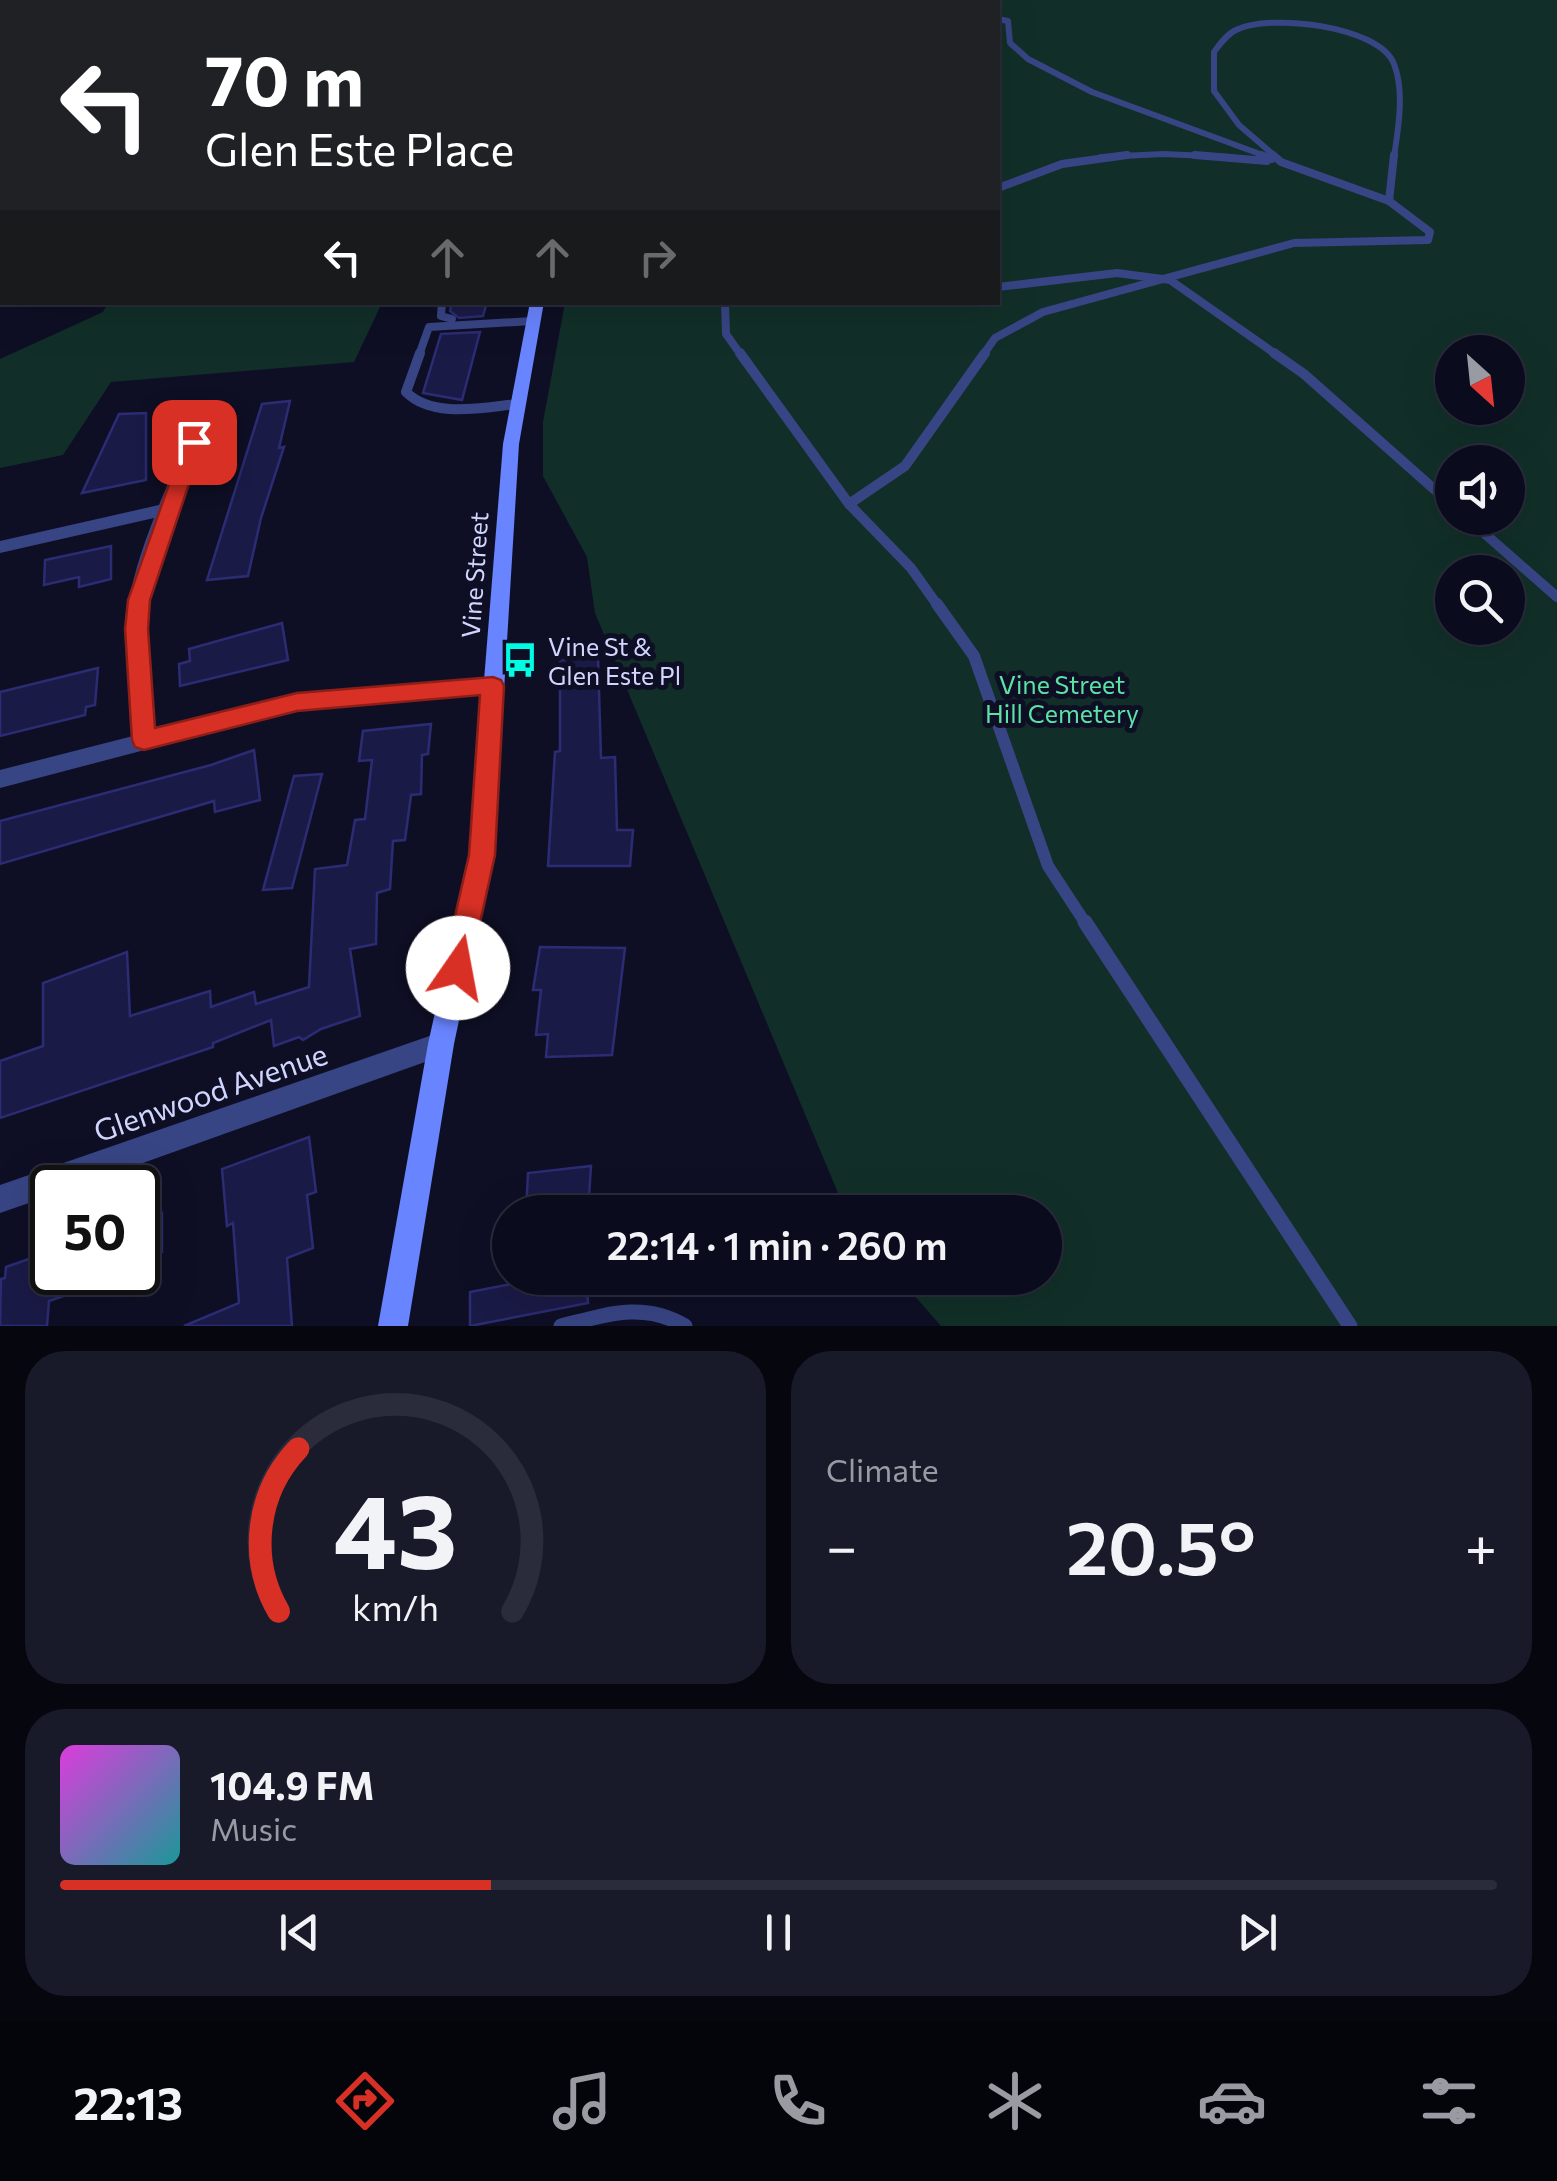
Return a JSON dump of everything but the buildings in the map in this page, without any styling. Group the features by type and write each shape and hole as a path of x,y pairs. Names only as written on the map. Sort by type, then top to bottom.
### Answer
{"main road":[{"name":"Vine Street","path":"392,1326 442,1044 482,855 511,444 534,312"}],"street":[{"path":"144,740 136,629 139,600 167,509 206,408"},
{"path":"0,546 167,509"},
{"path":"0,779 297,702 493,686"},
{"name":"Glenwood Avenue","path":"0,1200 442,1044"}],"lane":[{"path":"849,504 904,466 996,338 1043,312 1170,280 1294,242 1428,240 1430,232 1389,201 1068,80 1013,47 1006,36 1008,21 1000,19"},
{"path":"1281,162 1239,125 1214,91 1214,52 1236,30 1275,23 1372,38 1393,58 1398,97 1389,201"},
{"path":"1000,187 1032,170 1103,155 1182,152 1281,162"},
{"path":"1000,287 1117,273 1170,280 1304,374 1435,490"},
{"path":"442,305 441,316 472,322"},
{"path":"725,305 726,334 849,504 911,568 974,656 1048,866 1350,1326"},
{"path":"518,404 435,407 419,405 407,397 429,326 534,312"},
{"path":"1486,535 1557,597"},
{"path":"562,1326 640,1307 674,1318 685,1326"}],"green space":[{"name":"Vine Street Hill Cemetery","path":"1000,0 1557,0 1557,1326 941,1326 914,1295 1062,1295 1062,1195 839,1195 595,613 587,557 543,476 543,422 565,305 1000,305"},
{"path":"106,305 381,305 354,362 111,382 63,455 0,468 0,359 103,312"}],"place":[{"name":"Vine St & Glen Este Pl","path":"520,660"}],"route":[{"path":"194,442 167,509 139,600 136,629 144,740 297,702 493,686 482,855 458,968"}]}
